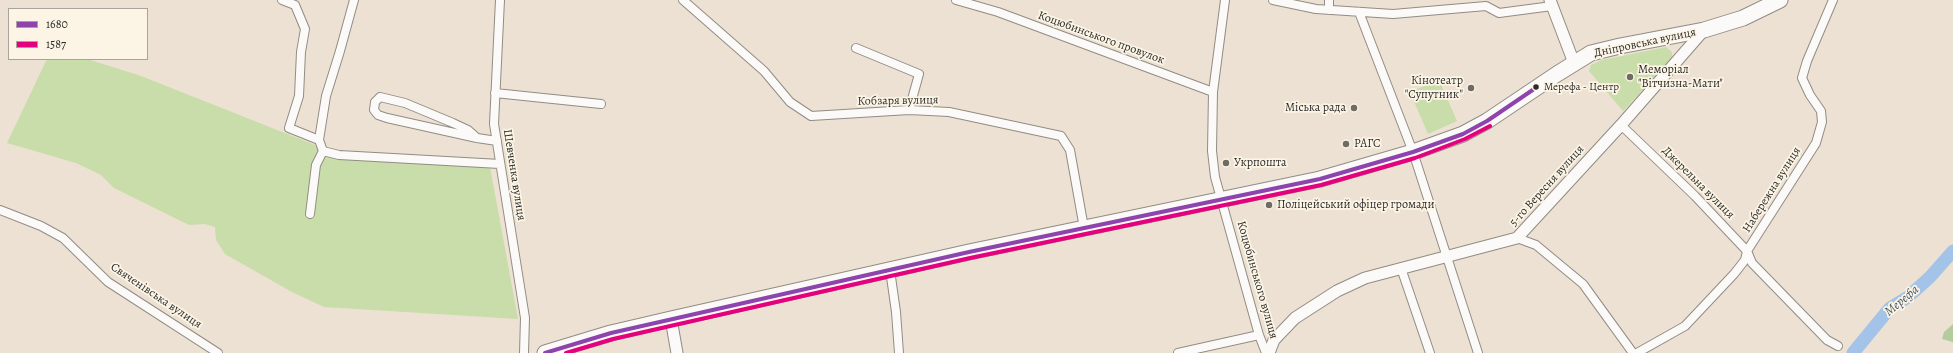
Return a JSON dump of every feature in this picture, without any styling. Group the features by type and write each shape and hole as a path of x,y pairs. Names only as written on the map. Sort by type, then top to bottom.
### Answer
{"highway":[{"name":"Дніпровська вулиця","path":"545,353 611,333 671,319 1084,228 1320,179 1413,152 1476,128 1574,62 1600,50 1704,30 1743,18 1780,0"}],"street":[{"path":"282,0 295,5 305,29 301,52 299,96 289,128 319,140"},
{"path":"310,214 316,165 323,151 319,140 326,96 354,0"},
{"name":"Шевченка вулиця","path":"500,0 494,124 525,318 524,353"},
{"name":"Кобзаря вулиця","path":"683,0 764,71 790,102 811,116 909,110 949,112 1061,136 1070,150 1084,228"},
{"name":"Коцюбинського провулок","path":"956,0 998,12 1213,92"},
{"name":"Коцюбинського вулиця","path":"1226,0 1213,92 1212,151 1215,178 1259,335 1267,353"},
{"path":"1273,0 1316,9 1393,14 1486,6 1499,13 1551,3 1574,62"},
{"path":"1329,0 1329,10"},
{"name":"Набережна вулиця","path":"1637,353 1685,326 1734,274 1745,260 1748,251 1816,143 1822,122 1821,111 1810,95 1802,78 1807,61 1833,0"},
{"path":"1359,12 1413,152 1478,353"},
{"name":"5-го Вересня вулиця","path":"1267,353 1280,332 1295,318 1325,299 1365,278 1517,238 1621,125 1704,30"},
{"path":"856,48 919,74 909,110"},
{"path":"495,93 601,104"},
{"path":"476,138 468,130 405,103 380,97 375,102 374,110 378,115 387,118 476,138 496,141"},
{"name":"Джерельна вулиця","path":"1621,125 1656,157 1748,251 1752,263 1828,340 1838,346"},
{"path":"323,151 338,155 500,164"},
{"name":"Свяченівська вулиця","path":"0,210 41,226 63,238 108,282 218,353"},
{"path":"1517,238 1536,245 1583,284 1633,353"},
{"path":"1402,268 1430,353"},
{"path":"890,270 896,312 899,353"},
{"path":"671,319 677,353"},
{"path":"1178,353 1259,335"}],"green space":[{"path":"1666,47 1672,52 1672,59 1623,111 1589,71 1591,65 1602,60"},
{"path":"47,60 90,60 141,76 315,145 321,156 490,167 518,319 324,307 292,292 225,254 216,240 215,227 205,224 189,225 114,188 101,175 76,163 7,143"},
{"path":"1439,80 1457,121 1428,134 1410,92"},
{"path":"1953,324 1953,342 1942,339 1944,332"}],"waterway":[{"name":"Мерефа","path":"1853,353 1890,308 1908,297 1930,277 1953,251"}],"transit line":[{"name":"1680","path":"545,353 611,333 969,252 1320,179 1413,152 1463,134 1487,121 1537,87"},
{"name":"1587","path":"566,353 613,339 970,258 1321,185 1415,158 1465,139 1490,126"}],"place":[{"name":"Меморіал \"Вітчизна-Мати\"","path":"1630,77"},
{"name":"Мерефа - Центр","path":"1536,87"},
{"name":"Кінотеатр \"Супутник\"","path":"1471,88"},
{"name":"Міська рада","path":"1354,108"},
{"name":"РАГС","path":"1346,144"},
{"name":"Укрпошта","path":"1226,163"},
{"name":"Поліцейський офіцер громади","path":"1269,205"}]}
